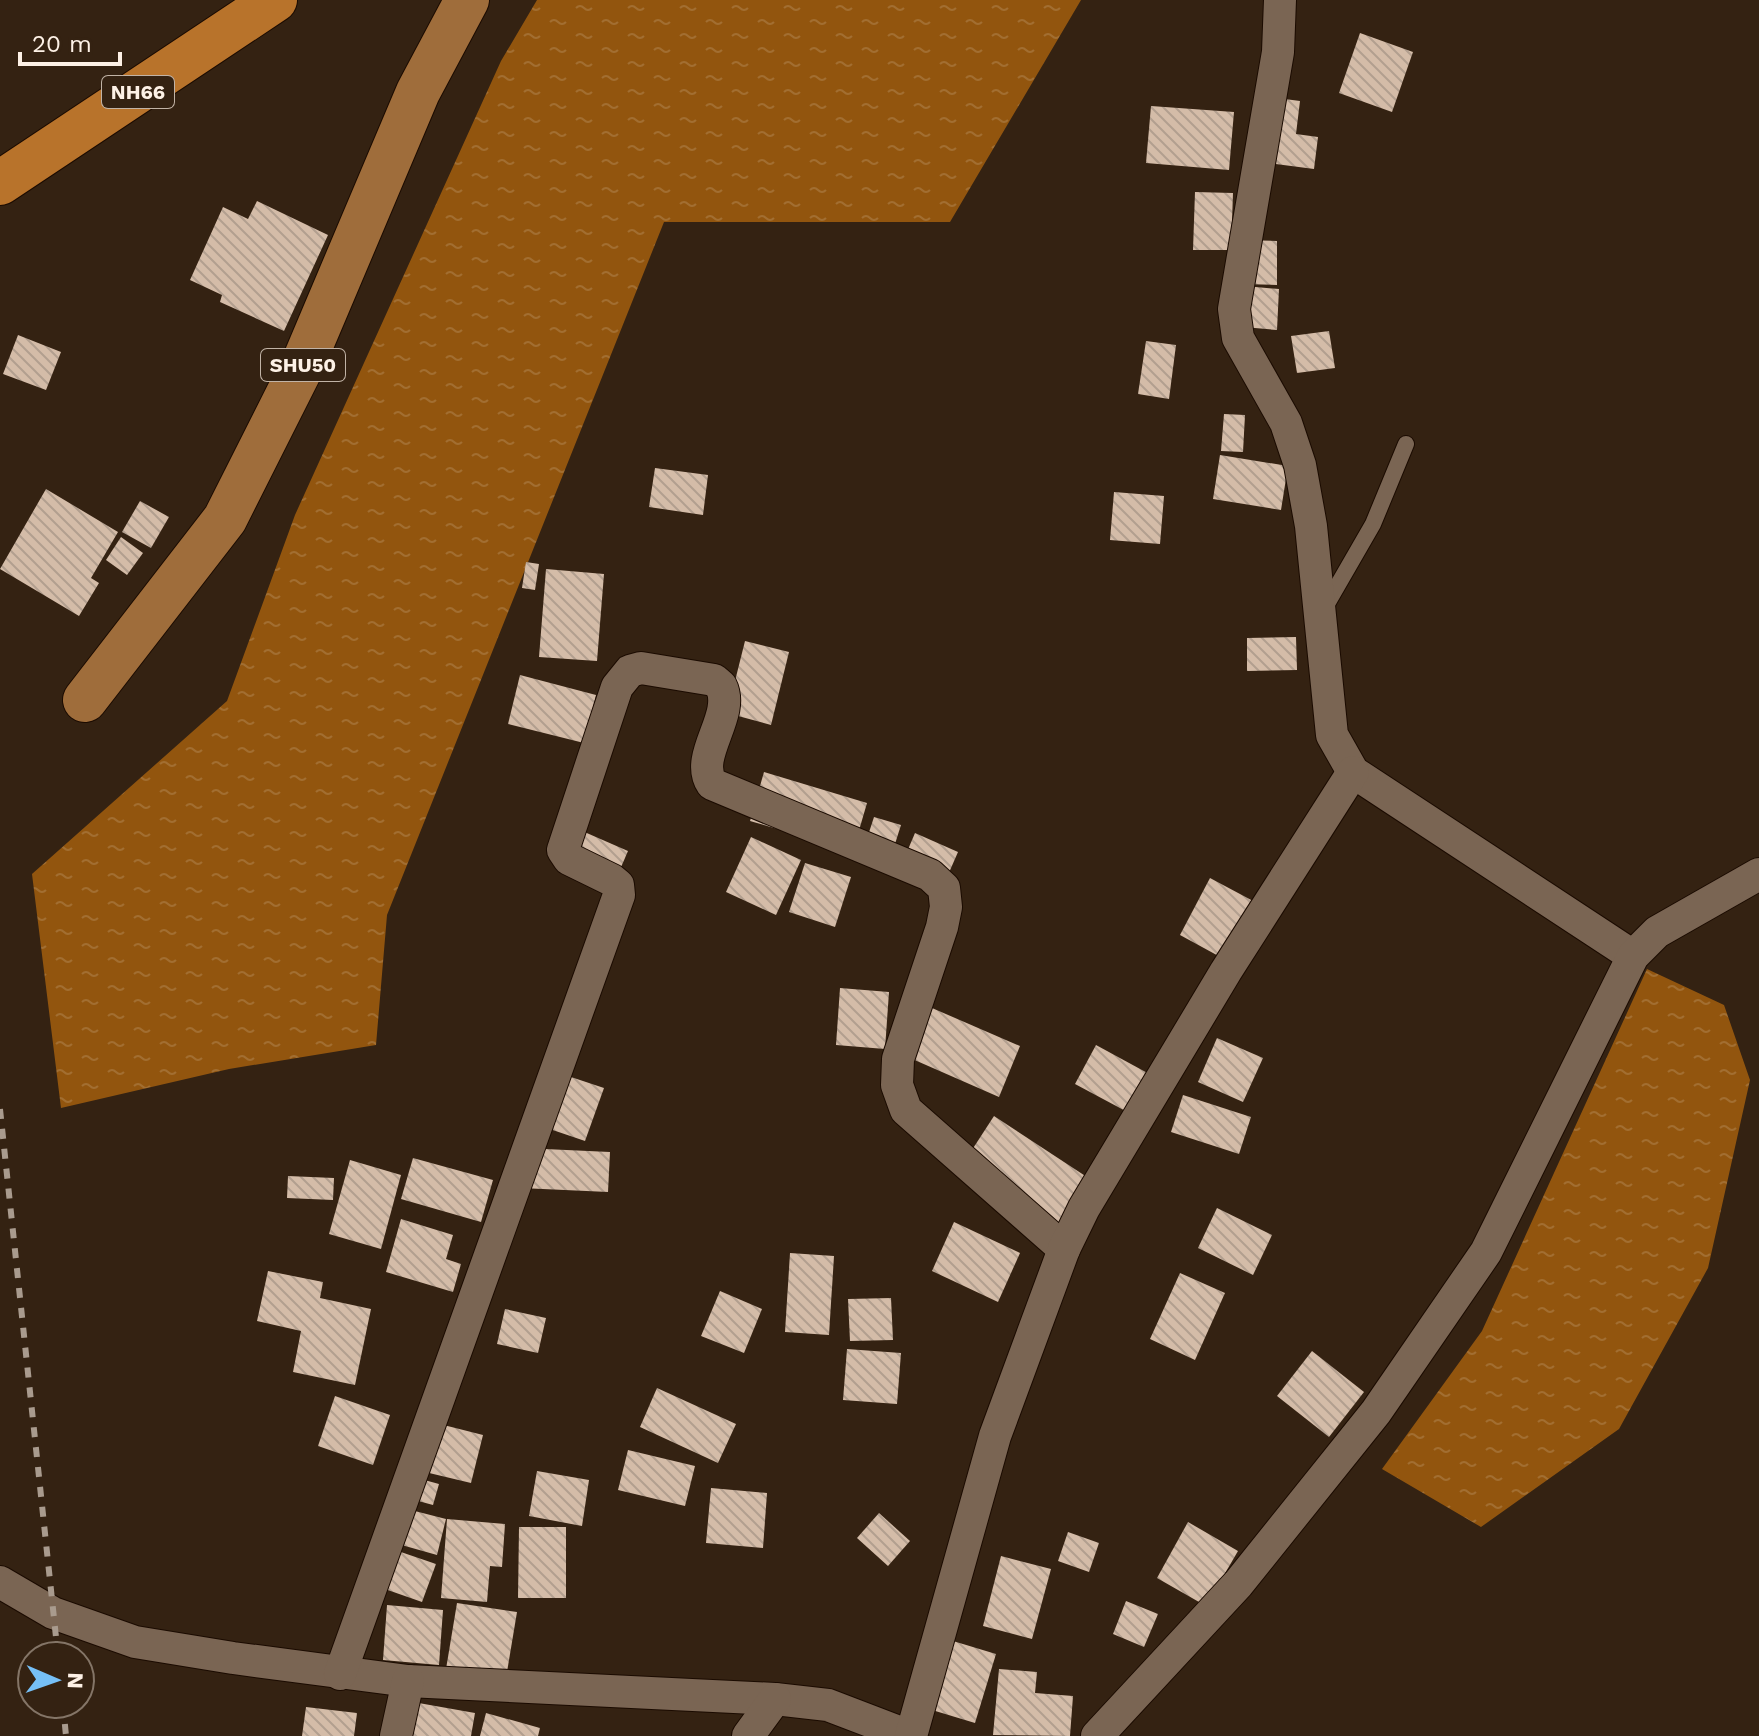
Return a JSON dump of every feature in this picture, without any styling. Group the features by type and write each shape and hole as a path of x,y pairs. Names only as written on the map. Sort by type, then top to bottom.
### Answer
{"highway":[{"name":"NH66","path":"0,183 275,0"}],"main road":[{"name":"SHU50","path":"85,700 225,519 303,364 418,92 467,0"}],"street":[{"path":"1280,0 1278,52 1234,309 1238,338 1286,423 1300,465 1332,735 1353,772 1633,956"},
{"path":"340,1674 619,895 618,885 612,880 569,859 563,850 617,687 630,671 641,668 714,680 721,686 723,702 707,769 712,784 930,875 944,888 946,907 942,927 898,1059 897,1085 906,1110 1064,1249"},
{"path":"0,1582 53,1613 135,1642 340,1674 408,1681 775,1699 828,1705 910,1736 995,1436 1064,1249 1084,1208 1226,971 1353,772"},
{"path":"1097,1736 1238,1584 1385,1400 1486,1252 1633,956 1657,932 1759,874"},
{"path":"396,1736 408,1681"},
{"path":"748,1736 775,1699"}],"lane":[{"path":"1320,618 1373,524 1406,444"}],"water":[{"path":"537,0 1081,0 950,222 664,222 387,915 376,1045 229,1069 61,1108 32,874 227,701 295,515 501,61"},
{"path":"1647,969 1724,1005 1750,1080 1708,1268 1619,1429 1481,1527 1382,1469 1482,1331"}],"building":[{"path":"1360,33 1413,52 1392,112 1339,93"},
{"path":"1277,98 1300,101 1296,134 1318,137 1314,169 1269,163"},
{"path":"1151,106 1234,112 1229,170 1146,163"},
{"path":"1195,192 1233,193 1231,250 1193,250"},
{"path":"257,201 328,235 284,331 220,302 222,295 190,280 223,207 248,219"},
{"path":"1242,240 1277,241 1277,285 1242,284"},
{"path":"1234,285 1279,289 1277,330 1232,326"},
{"path":"1329,331 1335,368 1297,373 1291,336"},
{"path":"18,335 61,352 46,390 3,374"},
{"path":"1146,341 1176,345 1169,399 1138,394"},
{"path":"1224,414 1245,415 1243,452 1221,451"},
{"path":"1220,455 1288,466 1281,510 1213,499"},
{"path":"655,468 708,475 703,515 649,507"},
{"path":"46,489 118,532 91,578 99,583 79,616 0,569"},
{"path":"1114,492 1164,496 1160,544 1110,540"},
{"path":"140,501 169,517 151,548 122,532"},
{"path":"121,537 143,553 127,575 106,560"},
{"path":"526,562 539,564 535,590 522,588"},
{"path":"546,569 604,574 597,661 539,657"},
{"path":"1296,637 1297,670 1247,671 1247,638"},
{"path":"745,641 789,652 771,725 727,713"},
{"path":"520,675 596,695 584,743 508,724"},
{"path":"764,772 867,803 853,851 750,821"},
{"path":"874,817 901,825 887,869 860,860"},
{"path":"573,827 628,851 612,888 557,864"},
{"path":"915,833 958,852 941,891 898,873"},
{"path":"751,837 801,860 776,915 726,892"},
{"path":"805,863 851,877 835,927 789,912"},
{"path":"1210,878 1255,902 1224,959 1180,935"},
{"path":"840,988 889,992 885,1049 836,1045"},
{"path":"932,1008 1020,1046 999,1097 910,1058"},
{"path":"1217,1038 1263,1058 1243,1102 1198,1082"},
{"path":"1096,1045 1153,1076 1133,1115 1075,1084"},
{"path":"553,1071 604,1088 585,1141 535,1124"},
{"path":"1183,1095 1251,1117 1239,1154 1171,1132"},
{"path":"994,1116 1093,1181 1055,1238 957,1173"},
{"path":"523,1148 610,1152 608,1192 521,1188"},
{"path":"413,1158 493,1180 481,1222 401,1199"},
{"path":"350,1160 401,1175 381,1249 329,1234"},
{"path":"288,1176 334,1178 333,1200 287,1198"},
{"path":"1217,1208 1272,1235 1253,1275 1198,1248"},
{"path":"401,1219 453,1235 446,1259 461,1264 453,1292 386,1272"},
{"path":"954,1222 1020,1253 998,1302 932,1271"},
{"path":"790,1253 834,1256 829,1335 785,1332"},
{"path":"268,1271 323,1282 320,1298 371,1309 355,1385 293,1372 301,1331 257,1321"},
{"path":"1180,1273 1225,1293 1195,1360 1150,1339"},
{"path":"720,1291 762,1309 744,1353 701,1336"},
{"path":"891,1298 893,1340 850,1341 848,1299"},
{"path":"505,1309 546,1318 538,1353 497,1344"},
{"path":"847,1349 901,1353 897,1404 843,1400"},
{"path":"1312,1351 1364,1392 1329,1437 1277,1396"},
{"path":"657,1388 736,1424 718,1463 640,1427"},
{"path":"335,1396 390,1415 373,1465 318,1446"},
{"path":"416,1418 483,1435 471,1483 404,1467"},
{"path":"628,1450 695,1466 685,1506 618,1490"},
{"path":"537,1471 589,1480 582,1526 529,1516"},
{"path":"417,1478 439,1484 433,1505 411,1499"},
{"path":"711,1488 767,1493 763,1548 706,1543"},
{"path":"407,1509 446,1519 437,1555 398,1544"},
{"path":"879,1513 910,1541 888,1566 857,1538"},
{"path":"447,1519 505,1524 502,1567 490,1566 487,1602 441,1598"},
{"path":"1188,1522 1238,1551 1206,1606 1157,1578"},
{"path":"519,1527 566,1527 566,1598 518,1598"},
{"path":"1068,1532 1099,1543 1089,1572 1058,1561"},
{"path":"395,1550 436,1564 422,1602 382,1588"},
{"path":"1001,1556 1051,1569 1032,1639 983,1626"},
{"path":"1126,1601 1158,1614 1144,1647 1113,1634"},
{"path":"457,1603 517,1612 506,1678 446,1669"},
{"path":"387,1605 443,1610 439,1665 383,1660"},
{"path":"953,1641 996,1654 975,1723 932,1710"},
{"path":"999,1669 1037,1672 1035,1693 1073,1696 1070,1736 993,1735"},
{"path":"413,1702 475,1713 471,1736 407,1736"},
{"path":"306,1707 357,1713 354,1736 302,1736"},
{"path":"486,1713 540,1728 538,1736 480,1736"}],"railway":[{"path":"0,1109 56,1640"},
{"path":"64,1720 66,1736"}]}
